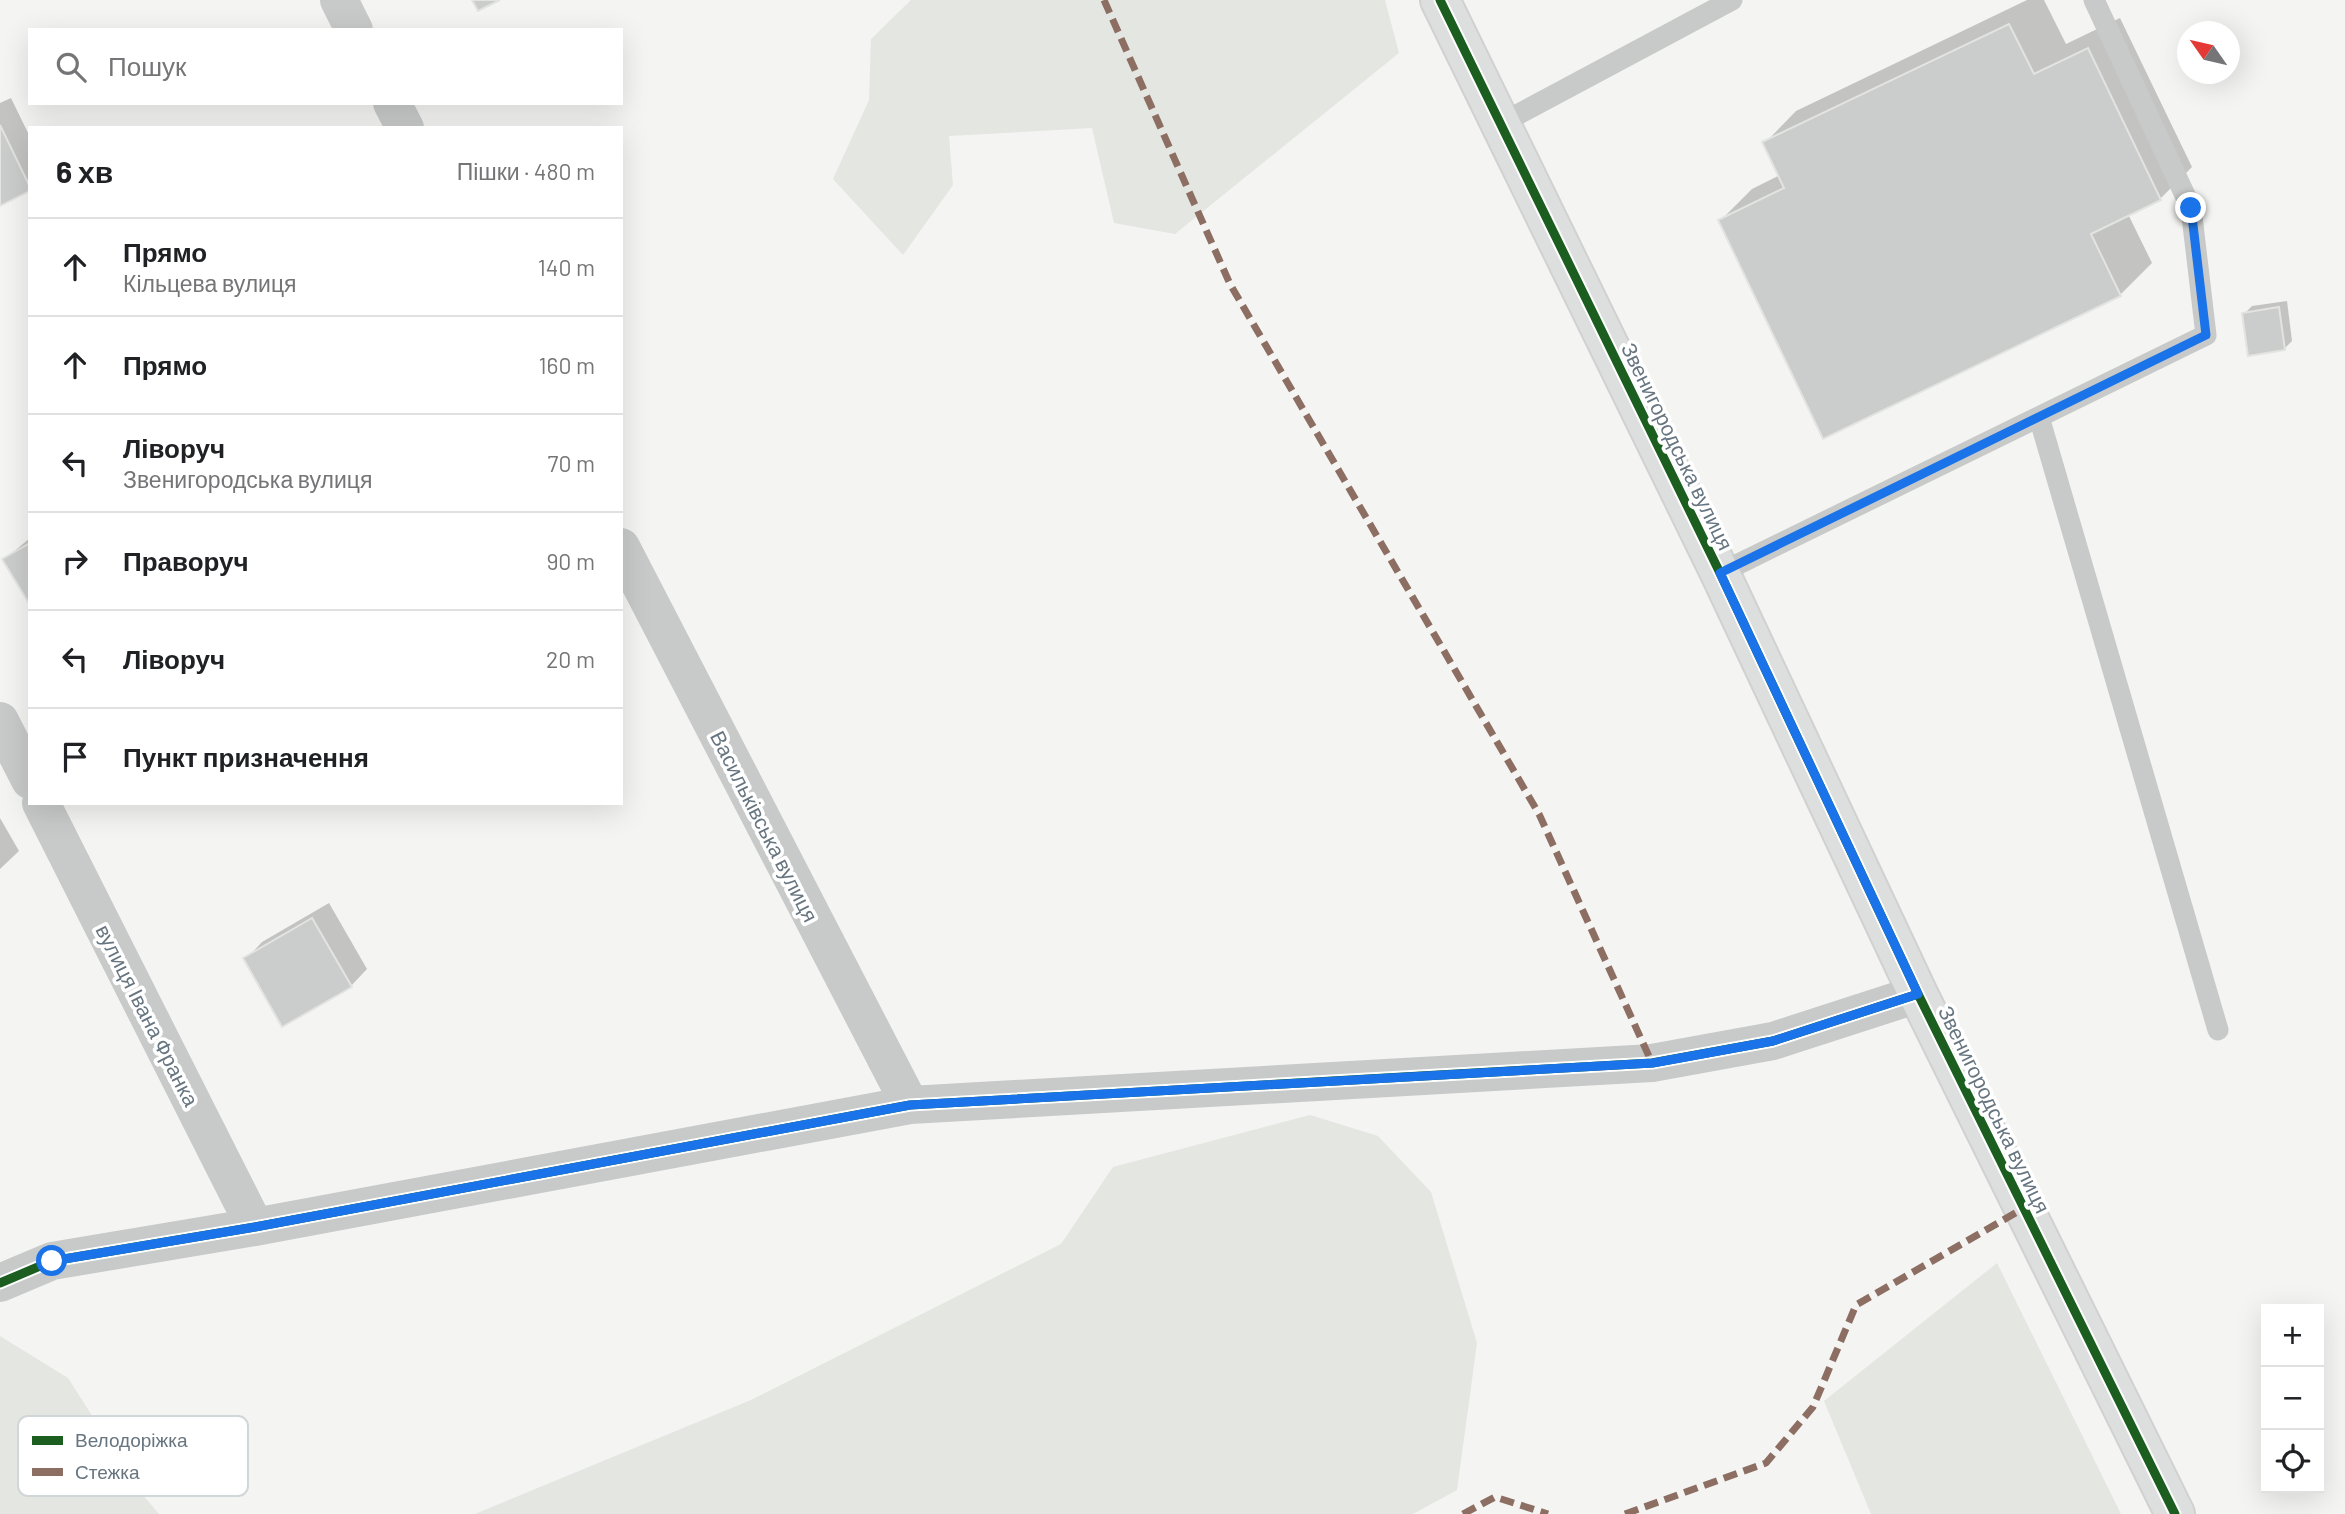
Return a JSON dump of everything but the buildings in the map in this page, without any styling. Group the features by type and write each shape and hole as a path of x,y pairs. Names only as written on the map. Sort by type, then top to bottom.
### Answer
{"street":[{"path":"338,0 353,28"},
{"name":"Звенигородська вулиця","path":"1440,0 1720,573 1918,994 2175,1514"},
{"path":"393,105 404,126"},
{"name":"Васильківська вулиця","path":"623,551 910,1105"},
{"path":"0,722 28,776"},
{"name":"вулиця Івана Франка","path":"42,805 255,1227"},
{"path":"0,1283 52,1261 255,1227 910,1105 1653,1063 1773,1041 1918,994"}],"lane":[{"path":"1500,124 1732,0"},
{"path":"1720,573 2206,335 2191,208 2094,0"},
{"path":"2039,417 2218,1030"}],"shaded area":[{"path":"911,0 1385,0 1399,53 1175,234 1114,223 1092,128 949,136 953,185 903,255 833,179 869,100 871,39"},
{"path":"1310,1115 1378,1136 1431,1192 1477,1343 1457,1490 1413,1514 475,1514 751,1400 1061,1244 1113,1167"},
{"path":"1997,1263 2121,1514 1871,1514 1824,1401"},
{"path":"0,1336 68,1378 92,1416 18,1416 18,1496 144,1496 159,1514 0,1514"}],"marked path":[{"path":"1104,0 1230,284 1539,814 1652,1063"},
{"path":"1625,1514 1766,1463 1813,1407 1856,1305 2024,1208"},
{"path":"1463,1514 1495,1497 1548,1514"}],"cycle path":[{"path":"1440,0 1720,573 1918,994 2175,1514"},
{"path":"0,1283 52,1261 255,1227 910,1105 1652,1063 1773,1041 1918,994"}],"route":[{"path":"52,1261 255,1227 910,1105 1653,1063 1773,1041 1918,994 1720,573 2206,335 2191,208"}]}
